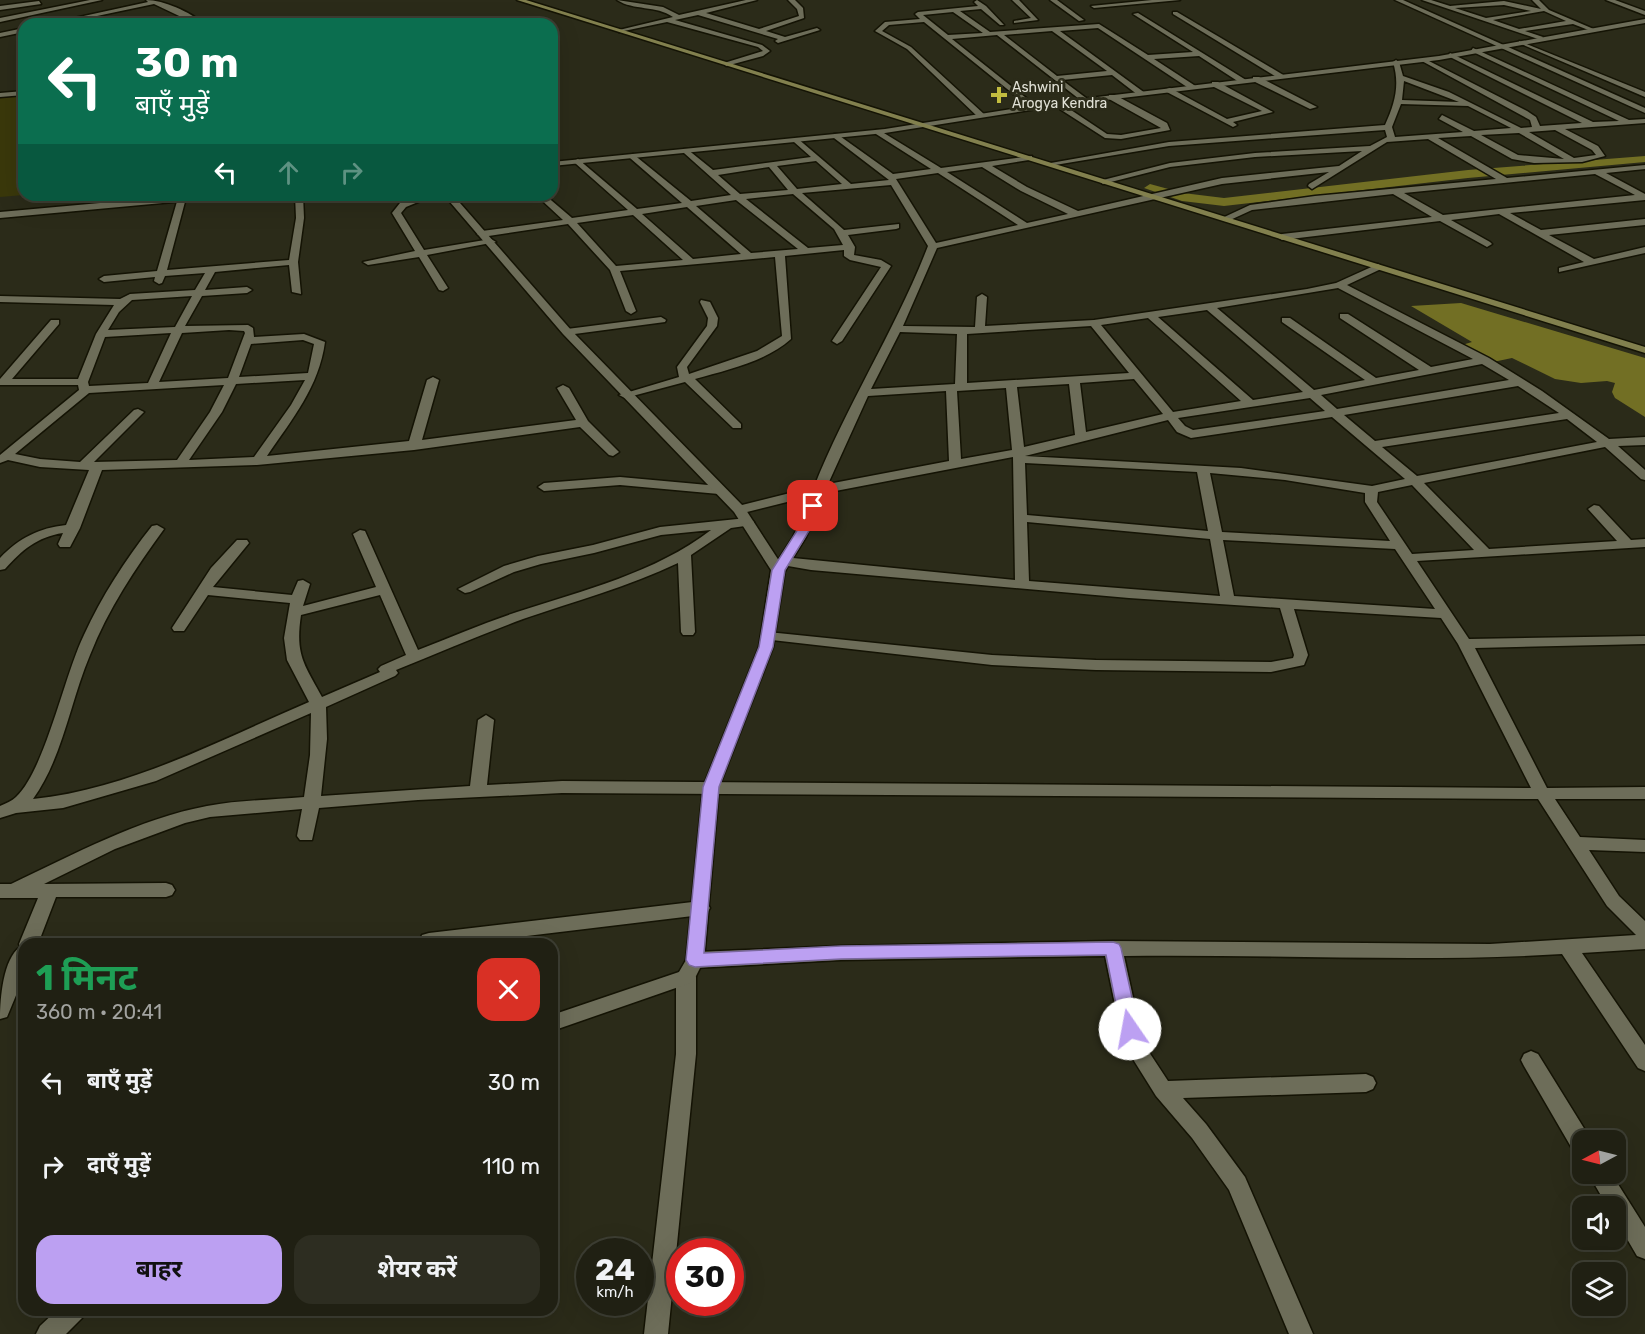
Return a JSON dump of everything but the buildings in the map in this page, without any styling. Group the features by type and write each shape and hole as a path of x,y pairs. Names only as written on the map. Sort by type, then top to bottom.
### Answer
{"main road":[{"path":"519,0 1103,181 1156,195 1282,237 1645,350"}],"street":[{"path":"0,8 65,0"},
{"path":"0,20 99,0"},
{"path":"620,0 631,4 656,3 669,8 679,18"},
{"path":"621,31 754,0"},
{"path":"760,31 802,17 800,8 791,0"},
{"path":"975,0 1002,24"},
{"path":"967,27 1036,19 1015,0"},
{"path":"1053,0 1081,20"},
{"path":"1088,0 1102,16 1103,21 1099,26"},
{"path":"1094,6 1177,0"},
{"path":"1398,0 1645,111"},
{"path":"1425,0 1541,38"},
{"path":"1535,0 1544,11"},
{"path":"1609,0 1645,13"},
{"path":"80,18 152,1 186,18"},
{"path":"1447,7 1504,3 1544,11 1593,30"},
{"path":"984,7 953,9 941,7 918,13 1032,107"},
{"path":"118,17 120,9"},
{"path":"953,9 989,34"},
{"path":"1485,19 1544,11"},
{"path":"38,12 52,18"},
{"path":"698,13 785,39"},
{"path":"1175,13 1281,76"},
{"path":"1137,14 1242,80"},
{"path":"667,20 760,46 817,30"},
{"path":"925,20 887,23 878,31 909,48 981,115"},
{"path":"558,163 879,132 1083,100 1423,60 1645,21"},
{"path":"1516,30 1574,22"},
{"path":"949,38 1099,26 1193,87"},
{"path":"938,29 948,28"},
{"path":"1052,28 1141,93"},
{"path":"0,38 18,32"},
{"path":"998,33 1083,100"},
{"path":"0,38 18,38"},
{"path":"1521,42 1645,95"},
{"path":"726,64 766,53 760,46"},
{"path":"1473,50 1628,123"},
{"path":"1450,55 1592,125"},
{"path":"1149,57 1247,56"},
{"path":"1437,66 1560,58"},
{"path":"1423,60 1524,113 1533,119 1537,129"},
{"path":"1392,140 1388,127 1400,102 1402,78 1396,63"},
{"path":"1466,82 1593,72"},
{"path":"1055,78 1113,73"},
{"path":"1402,78 1432,87 1469,104 1571,159"},
{"path":"1256,79 1313,106"},
{"path":"1215,84 1269,112 1227,121"},
{"path":"1167,90 1241,129"},
{"path":"0,95 18,94"},
{"path":"1056,104 1105,136 1151,134 1167,128 1112,97"},
{"path":"1400,102 1514,107"},
{"path":"1524,113 1625,102"},
{"path":"1442,117 1525,160 1599,157 1601,152 1557,128"},
{"path":"1314,187 1379,142 1645,121"},
{"path":"1049,164 1169,144 1388,127"},
{"path":"879,132 1026,226"},
{"path":"1151,134 1169,144"},
{"path":"837,136 893,180 933,246"},
{"path":"1430,137 1506,181"},
{"path":"1225,139 1327,196"},
{"path":"796,140 848,185"},
{"path":"1103,181 1133,172 1255,155 1373,148"},
{"path":"687,151 738,197 807,252"},
{"path":"633,156 750,257"},
{"path":"711,173 818,158"},
{"path":"368,262 421,254 570,221 738,197 893,180 1029,158"},
{"path":"578,161 690,261"},
{"path":"771,164 794,191 842,233 850,247 849,256 852,259 879,262 884,264 886,269 837,341"},
{"path":"985,165 1024,189 1076,214"},
{"path":"933,246 1177,189 1343,167"},
{"path":"1226,219 1250,208 1327,196 1645,167"},
{"path":"1282,237 1500,211 1645,197 1596,172"},
{"path":"1394,191 1487,244"},
{"path":"0,215 150,201"},
{"path":"153,295 162,274 181,201"},
{"path":"297,292 293,262 300,218 299,201"},
{"path":"414,201 403,205 396,213 443,288"},
{"path":"453,201 567,332 743,516 782,566"},
{"path":"547,201 570,221 614,269 631,311"},
{"path":"1500,211 1592,262"},
{"path":"1539,233 1645,222"},
{"path":"842,233 896,226"},
{"path":"656,1334 686,1054 691,969 701,908 711,787 766,647 782,566 806,526 818,490 842,435 866,393 918,288 933,246"},
{"path":"614,269 850,247"},
{"path":"1562,270 1645,250"},
{"path":"626,395 760,355 783,344 787,337 780,255"},
{"path":"104,279 293,262"},
{"path":"898,329 962,331 1094,324 1339,285 1378,267"},
{"path":"152,386 178,330 211,270"},
{"path":"1339,285 1410,319 1485,360 1609,443 1645,476"},
{"path":"0,299 120,302 130,297 247,290"},
{"path":"980,330 982,297"},
{"path":"3,459 83,386 102,334 120,302"},
{"path":"705,302 713,318 712,326 682,367 684,377 737,426"},
{"path":"1210,307 1416,482 1485,553"},
{"path":"1150,315 1250,403"},
{"path":"1344,316 1429,371"},
{"path":"567,332 661,320"},
{"path":"1286,320 1375,382"},
{"path":"1,382 55,322"},
{"path":"1094,324 1170,416 1185,432 1196,434 1520,382"},
{"path":"102,334 245,327 250,333 232,381 216,412 180,465"},
{"path":"955,464 956,387 962,331"},
{"path":"247,340 304,337 318,339 320,348 312,376 257,461"},
{"path":"6,810 63,802 150,777 316,700 388,671 414,657 505,621 643,573 706,543 727,524 743,516 818,490 955,464 1019,456 1170,416 1311,394 1485,360"},
{"path":"1,382 83,386 152,386 312,376"},
{"path":"866,393 1136,376"},
{"path":"414,446 433,380"},
{"path":"1074,380 1081,438"},
{"path":"1011,383 1019,456 1022,585"},
{"path":"563,388 583,423 613,452"},
{"path":"65,544 74,528 91,466 138,412"},
{"path":"1372,445 1568,415"},
{"path":"3,459 91,466 257,461 414,446 583,423"},
{"path":"1019,456 1203,469 1327,481 1372,490 1609,443 1645,441"},
{"path":"1203,469 1228,600"},
{"path":"544,487 620,481 719,490"},
{"path":"1372,490 1371,502 1465,644 1542,793 1613,901 1645,932"},
{"path":"1594,509 1629,544"},
{"path":"1021,518 1215,536 1399,545"},
{"path":"465,589 509,569 538,560 594,549 660,531 727,524"},
{"path":"0,566 27,538 38,533 74,528"},
{"path":"6,810 25,799 40,773 82,655 117,584 132,559 157,529"},
{"path":"360,534 414,657"},
{"path":"179,628 202,590 242,543"},
{"path":"1408,558 1645,543"},
{"path":"684,555 688,632"},
{"path":"782,566 811,566 1022,585 1445,614"},
{"path":"303,584 296,606 291,644 297,668 316,700 318,764 306,836"},
{"path":"202,590 296,606 385,589"},
{"path":"768,636 992,660 1096,665 1271,667 1292,665 1299,662 1301,655 1286,604"},
{"path":"1465,644 1645,640"},
{"path":"478,791 486,720"},
{"path":"7,891 159,823 210,811 478,791 562,787 711,787 990,792 1645,793"},
{"path":"1576,843 1645,846"},
{"path":"7,891 166,890"},
{"path":"30,938 50,891"},
{"path":"446,938 701,908"},
{"path":"558,1021 691,969 841,952 1217,947 1490,951 1645,942"},
{"path":"1567,946 1645,1062"},
{"path":"1113,948 1130,1029 1141,1056 1163,1090 1199,1131 1237,1184 1301,1334"},
{"path":"0,1011 18,968"},
{"path":"1532,1060 1573,1130"},
{"path":"1163,1090 1366,1083"},
{"path":"1606,1184 1645,1248"},
{"path":"48,1334 68,1316"}],"shaded area":[{"path":"18,96 18,196 0,197 0,98"},
{"path":"1461,303 1645,358 1645,417 1615,398 1612,392 1615,383 1607,381 1581,383 1555,379 1512,358 1493,362 1462,345 1472,342 1411,306"}],"waterway":[{"path":"1150,188 1182,197 1224,202 1468,174 1645,159"}],"place":[{"name":"Ashwini Arogya Kendra","path":"999,95"}],"route":[{"path":"813,506 806,526 778,570 766,647 711,787 699,937 695,960 841,952 1113,948 1130,1029"}]}
